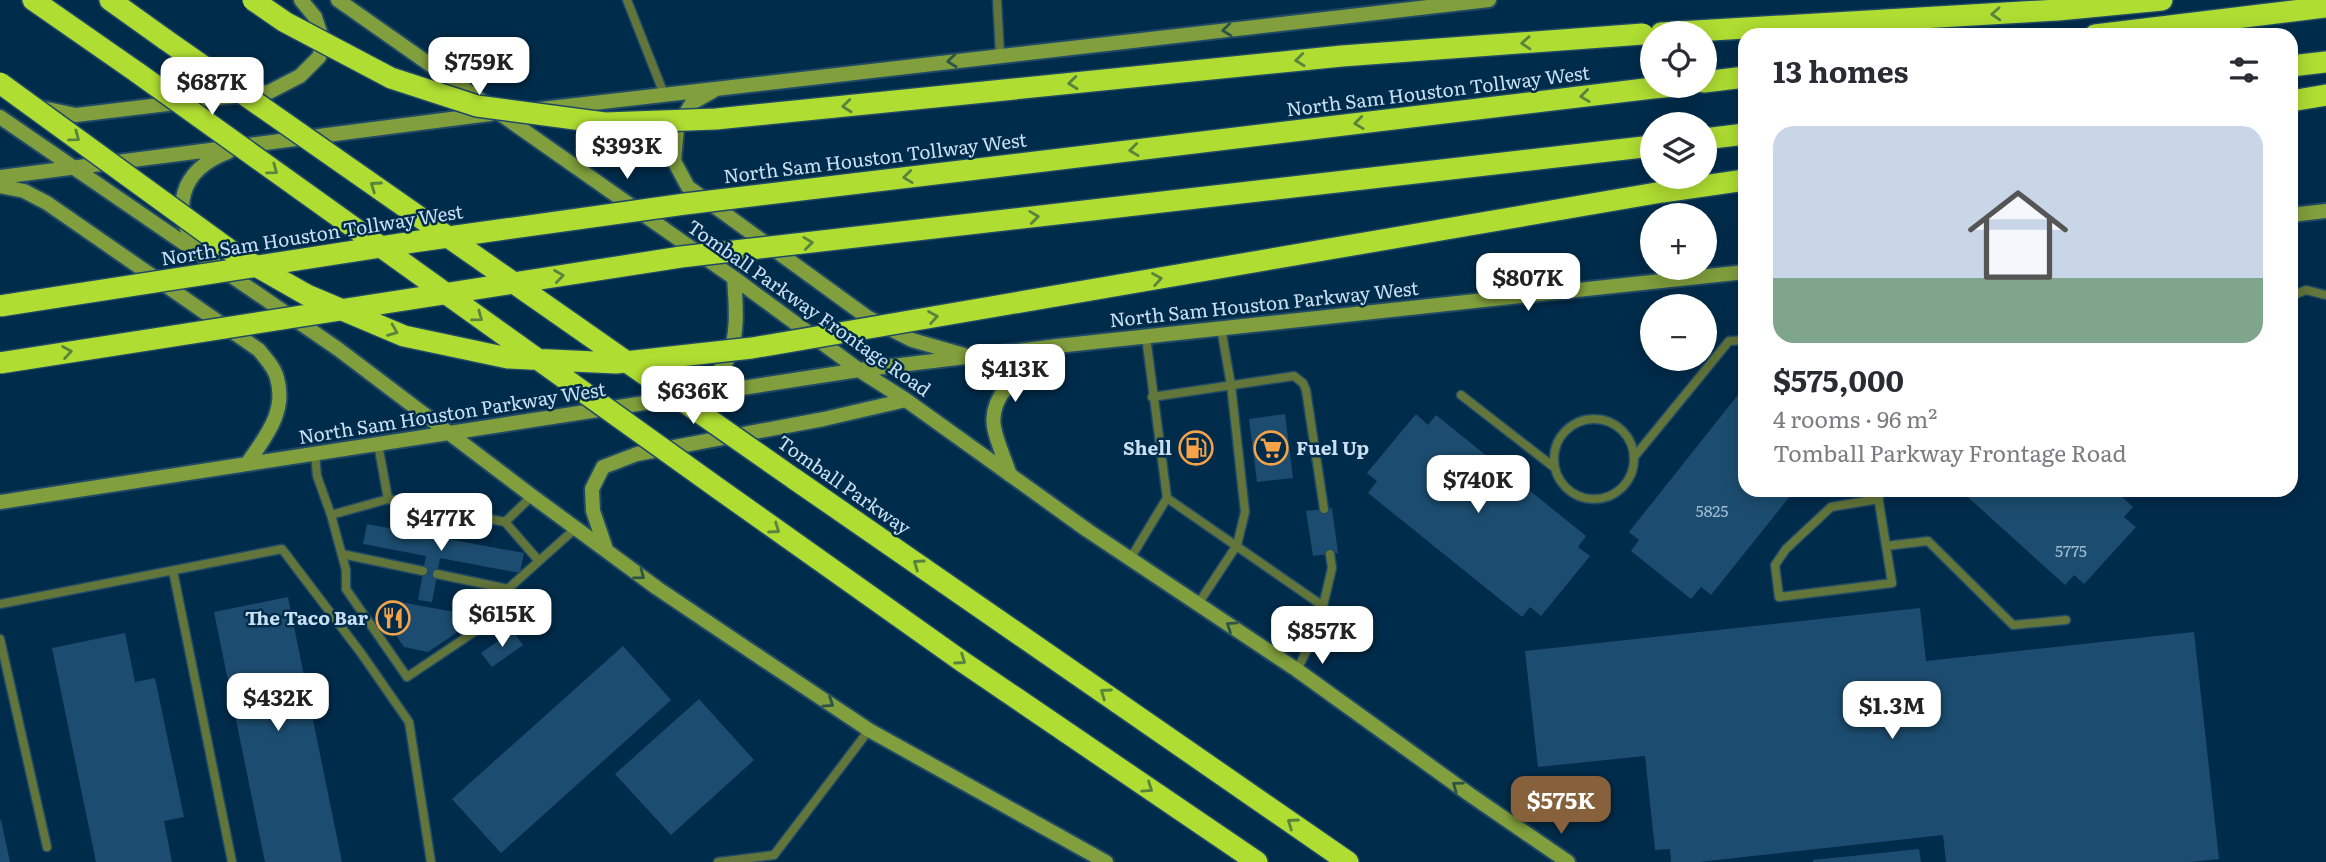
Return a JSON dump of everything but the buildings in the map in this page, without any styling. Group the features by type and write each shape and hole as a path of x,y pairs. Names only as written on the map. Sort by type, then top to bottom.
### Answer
{"highway":[{"path":"33,0 952,654 1257,862"},
{"name":"Tomball Parkway","path":"110,0 1348,862"},
{"path":"253,0 285,22 391,78 477,106 605,122 716,119 1342,56 1640,35"},
{"path":"1754,28 2058,10 2162,0"},
{"path":"2153,28 2326,7"},
{"path":"1717,30 1738,29"},
{"path":"2298,65 2326,62"},
{"path":"1717,80 1738,78"},
{"path":"0,83 238,256 307,295 404,336 508,358 616,363 752,348 1738,181"},
{"name":"North Sam Houston Tollway West","path":"0,306 413,242 685,204 1640,90"},
{"path":"2298,100 2326,95"},
{"path":"1717,137 1738,135"},
{"path":"0,363 681,257 1640,147"}],"main road":[{"path":"0,96 76,115 269,92 300,76 319,57 322,38 315,17 301,0"},
{"name":"Tomball Parkway Frontage Road","path":"338,0 734,278 859,370 906,400 1130,559 1297,670 1568,862"},
{"path":"0,177 499,113 1489,0"},
{"path":"720,87 692,103 677,127 674,161 688,187 867,317 912,340 971,357"},
{"path":"0,117 338,349 657,588 869,730 1106,862"},
{"path":"210,262 196,245 186,226 183,200 186,184 204,164 219,155 249,144"},
{"path":"0,186 24,191 47,203 259,350 277,376 280,400 275,422 247,464"},
{"path":"2298,214 2326,211"},
{"name":"North Sam Houston Parkway West","path":"0,502 859,370 1738,273"},
{"path":"690,396 726,361 734,335 737,311 734,278"},
{"path":"1010,475 994,429 993,411 999,397 1016,378 1057,346"},
{"path":"606,550 593,511 592,489 603,467 637,454 824,419 906,400"}],"lane":[{"path":"627,0 664,94"},
{"path":"997,0 1000,55"},
{"path":"2298,293 2306,290 2326,295"},
{"path":"1198,604 1237,545 1245,512 1231,385 1221,328"},
{"path":"1130,559 1167,498 1146,337"},
{"path":"1634,456 1729,341 1738,340"},
{"path":"1152,397 1294,376 1303,383 1324,509"},
{"path":"1461,395 1555,468"},
{"path":"1588,419 1614,423 1631,443 1634,469 1619,491 1607,497 1580,497 1560,480 1555,468 1554,455 1558,442 1575,424 1588,419"},
{"path":"378,444 388,499"},
{"path":"315,453 317,476 346,570 346,589 407,677 501,614 508,589 576,528"},
{"path":"506,522 532,496"},
{"path":"1870,497 1831,507 1786,549 1775,565 1779,597 1892,583 1878,497"},
{"path":"1167,498 1323,606"},
{"path":"331,515 388,499 506,522 539,561"},
{"path":"1886,546 1928,541 2013,625 2067,620"},
{"path":"0,604 282,550 361,653 409,722 431,862"},
{"path":"342,554 424,571"},
{"path":"1297,670 1325,613 1323,606 1332,568 1330,554"},
{"path":"173,571 232,862"},
{"path":"437,573 508,589"},
{"path":"0,639 47,847"},
{"path":"719,862 774,855 869,730"}],"place":[{"name":"Shell","path":"1196,448"},
{"name":"Fuel Up","path":"1271,448"},
{"name":"The Taco Bar","path":"393,618"}]}
